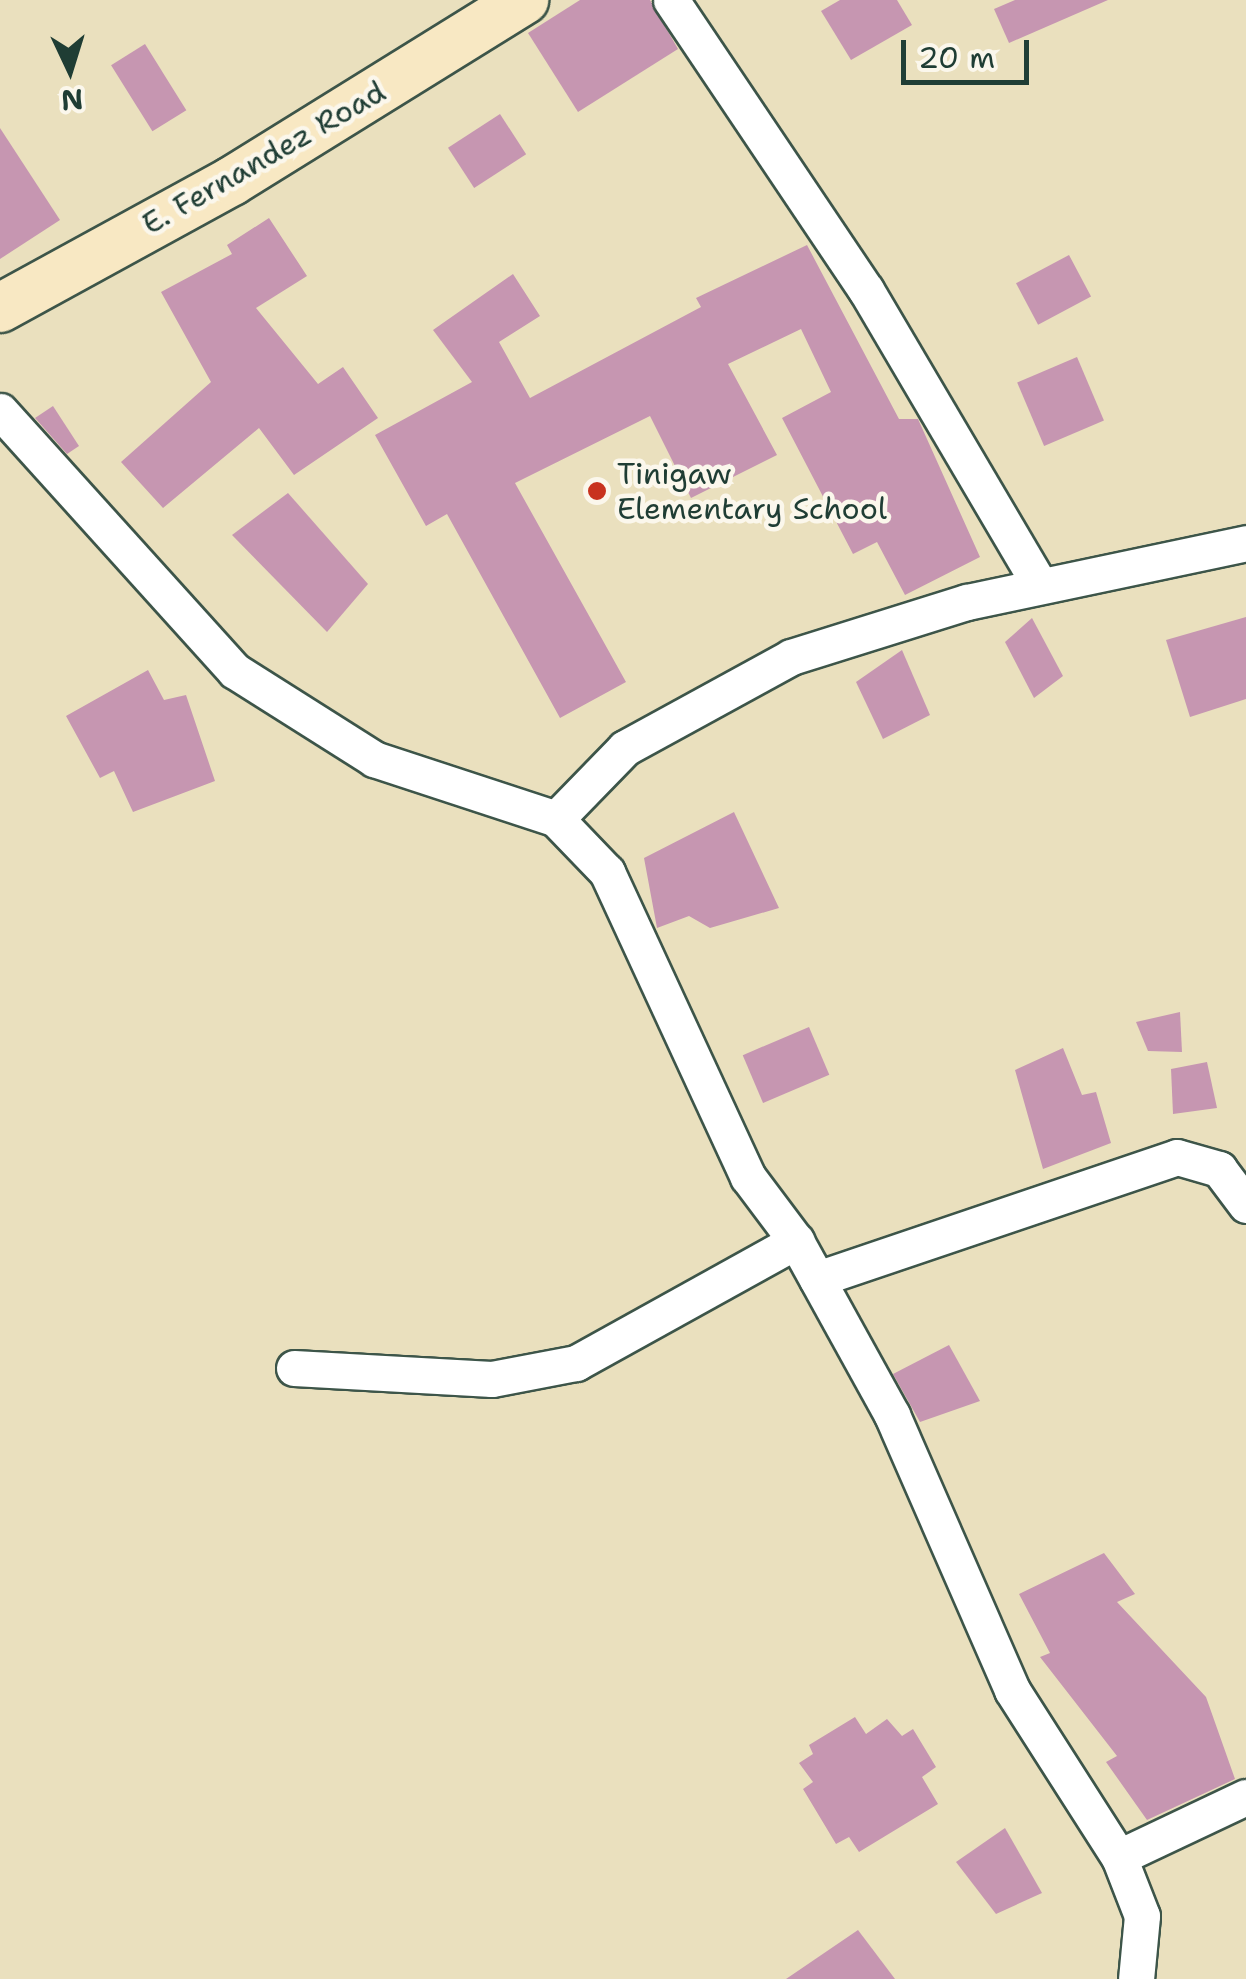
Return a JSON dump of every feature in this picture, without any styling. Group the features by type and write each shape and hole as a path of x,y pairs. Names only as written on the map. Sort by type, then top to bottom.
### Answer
{"street":[{"name":"E. Fernandez Road","path":"0,308 232,181 524,0"},
{"path":"671,0 866,290 1040,585"},
{"path":"0,411 235,671 374,758 556,819 607,872 748,1177 796,1240 892,1415 1012,1690 1119,1857 1142,1916 1136,1979"},
{"path":"556,819 625,748 791,656 1040,585 1246,543"},
{"path":"817,1279 1176,1156 1218,1169 1246,1205"},
{"path":"294,1368 492,1380 576,1363 796,1240"},
{"path":"1119,1857 1246,1797"}],"building":[{"path":"580,0 650,0 678,49 578,112 528,33"},
{"path":"840,0 897,0 912,25 851,60 821,11"},
{"path":"1015,0 1108,0 1009,43 994,9"},
{"path":"145,44 186,110 152,131 111,65"},
{"path":"500,114 526,154 474,188 448,148"},
{"path":"0,128 60,220 0,259"},
{"path":"269,218 307,276 256,308 318,384 343,367 378,418 294,475 259,428 163,508 121,462 211,382 161,292 232,254 227,245"},
{"path":"807,245 899,419 918,419 980,557 905,595 877,542 853,554 782,418 831,392 801,329 728,364 777,455 691,498 650,416 515,483 626,682 560,718 447,514 426,526 375,435 472,382 433,330 513,274 540,316 499,342 530,398 701,307 696,298"},
{"path":"1069,255 1091,296 1038,325 1016,283"},
{"path":"1077,357 1104,421 1044,446 1017,382"},
{"path":"53,406 79,446 67,454 35,418"},
{"path":"288,493 368,584 327,632 232,535"},
{"path":"1246,617 1246,699 1190,717 1166,640"},
{"path":"1032,618 1063,676 1034,698 1005,642"},
{"path":"902,650 930,715 883,739 856,682"},
{"path":"148,670 164,700 186,695 215,781 133,812 114,771 100,778 66,716"},
{"path":"734,812 779,908 710,928 689,916 657,928 644,858"},
{"path":"1180,1012 1182,1052 1148,1051 1136,1022"},
{"path":"809,1027 829,1075 763,1103 743,1055"},
{"path":"1063,1048 1082,1095 1096,1092 1111,1143 1043,1169 1015,1070"},
{"path":"1207,1062 1217,1108 1173,1114 1171,1069"},
{"path":"949,1345 980,1401 920,1422 893,1374"},
{"path":"1104,1553 1135,1594 1117,1602 1206,1697 1235,1779 1147,1820 1106,1762 1117,1756 1040,1657 1050,1653 1019,1594"},
{"path":"855,1717 866,1734 887,1719 902,1736 913,1729 936,1767 922,1777 938,1804 859,1852 849,1837 836,1844 803,1789 813,1782 799,1763 813,1754 809,1745"},
{"path":"1005,1828 1042,1893 996,1914 956,1862"},
{"path":"858,1930 895,1979 786,1979"}],"place":[{"name":"Tinigaw Elementary School","path":"597,491"}]}
